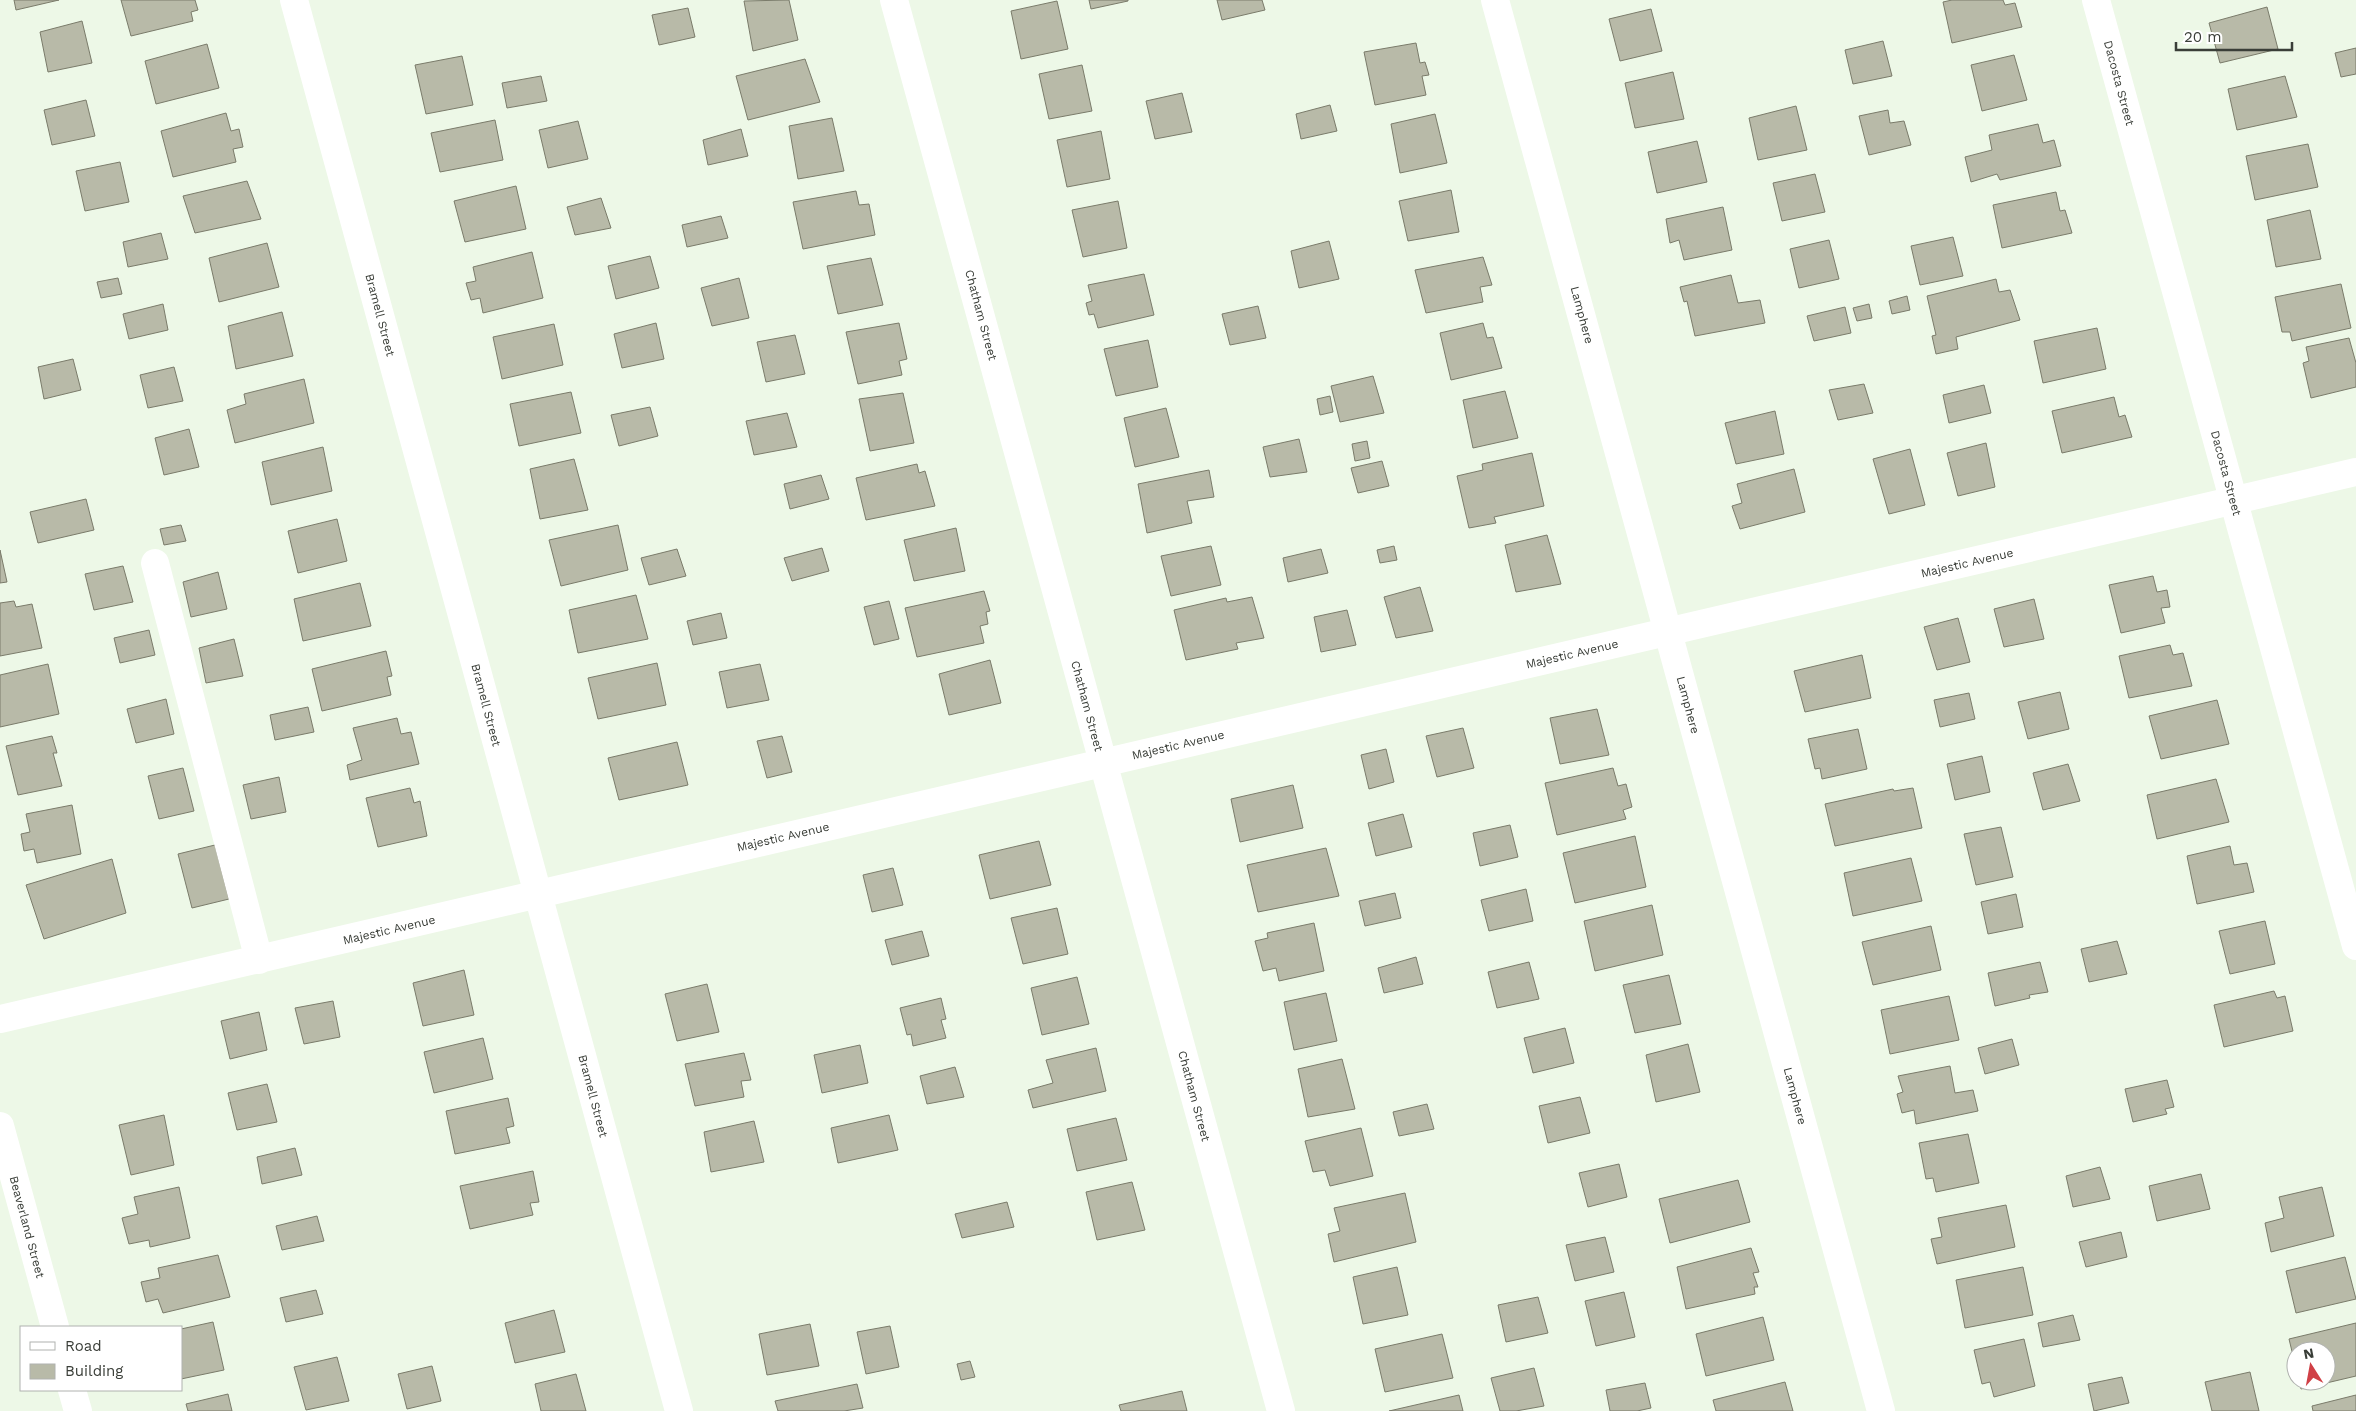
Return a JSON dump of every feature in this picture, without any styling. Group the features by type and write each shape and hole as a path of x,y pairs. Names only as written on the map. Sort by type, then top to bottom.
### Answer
{"street":[{"name":"Bramell Street","path":"294,0 678,1411"},
{"name":"Chatham Street","path":"894,0 1281,1411"},
{"name":"Lamphere","path":"1495,0 1880,1411"},
{"name":"Dacosta Street","path":"2096,0 2356,946"},
{"name":"Majestic Avenue","path":"0,1020 2356,472"},
{"path":"155,563 259,960"},
{"name":"Beaverland Street","path":"0,1126 55,1326"},
{"path":"72,1391 78,1411"}],"building":[{"path":"14,0 59,0 16,10"},
{"path":"121,0 195,0 198,10 191,12 193,21 131,36"},
{"path":"789,0 798,40 753,51 744,1"},
{"path":"1089,0 1128,0 1128,1 1091,9"},
{"path":"1217,0 1262,0 1265,10 1222,20"},
{"path":"1952,0 2003,0 2005,5 2015,3 2022,27 1952,43 1943,2"},
{"path":"1057,1 1068,49 1021,59 1011,11"},
{"path":"2267,7 2278,49 2220,63 2209,23"},
{"path":"688,8 695,37 659,45 652,15"},
{"path":"1651,9 1662,51 1620,61 1609,19"},
{"path":"82,21 92,63 48,72 40,32"},
{"path":"1883,41 1892,76 1853,84 1845,50"},
{"path":"1416,43 1420,63 1425,62 1429,75 1422,76 1426,95 1375,105 1364,52"},
{"path":"207,44 219,88 156,104 145,61"},
{"path":"2356,48 2356,74 2341,77 2335,53"},
{"path":"2014,55 2027,100 1982,111 1971,65"},
{"path":"462,56 473,105 426,114 415,65"},
{"path":"805,59 820,102 748,120 736,76"},
{"path":"1082,65 1092,111 1049,119 1039,74"},
{"path":"1673,72 1684,119 1635,128 1625,83"},
{"path":"541,76 547,101 507,108 502,83"},
{"path":"2285,76 2297,117 2237,130 2228,89"},
{"path":"1182,93 1192,132 1155,139 1146,101"},
{"path":"86,100 95,136 52,145 44,110"},
{"path":"1330,105 1337,131 1301,139 1296,114"},
{"path":"1796,106 1807,150 1758,160 1749,118"},
{"path":"1888,110 1890,123 1904,121 1911,145 1869,155 1859,116"},
{"path":"226,113 231,131 239,129 243,147 233,149 236,162 173,177 161,131"},
{"path":"1435,114 1447,163 1400,173 1391,124"},
{"path":"832,118 844,171 798,179 789,126"},
{"path":"495,120 503,160 440,172 431,133"},
{"path":"578,121 588,159 548,168 539,130"},
{"path":"2038,124 2043,143 2054,140 2061,166 2000,180 1997,174 1971,182 1965,157 1992,150 1989,135"},
{"path":"741,129 748,156 708,165 703,140"},
{"path":"1101,131 1110,179 1067,187 1057,140"},
{"path":"1697,141 1707,182 1657,193 1648,152"},
{"path":"2308,144 2318,187 2255,200 2246,156"},
{"path":"120,162 129,202 85,211 76,171"},
{"path":"1815,174 1825,212 1782,221 1773,183"},
{"path":"247,181 261,219 195,233 183,196"},
{"path":"516,186 526,229 465,242 454,201"},
{"path":"1451,190 1459,232 1408,241 1399,201"},
{"path":"856,191 859,205 869,204 875,235 803,249 793,202"},
{"path":"2056,192 2060,211 2065,210 2072,233 2002,248 1993,205"},
{"path":"601,198 611,228 575,235 567,207"},
{"path":"1118,201 1127,248 1083,257 1072,210"},
{"path":"1723,207 1732,250 1684,260 1679,240 1670,243 1666,219"},
{"path":"2310,210 2321,259 2276,267 2267,220"},
{"path":"721,216 728,238 687,247 682,225"},
{"path":"161,233 168,259 128,267 123,242"},
{"path":"1953,237 1963,276 1920,285 1911,246"},
{"path":"1829,240 1839,279 1799,288 1790,249"},
{"path":"1329,241 1339,279 1299,288 1291,251"},
{"path":"267,243 279,287 219,302 209,258"},
{"path":"532,252 543,298 483,313 480,298 471,300 466,283 476,281 473,267"},
{"path":"650,256 659,288 616,299 608,266"},
{"path":"1483,257 1492,285 1480,287 1483,302 1426,313 1415,270"},
{"path":"871,258 883,305 838,314 827,266"},
{"path":"1144,274 1154,315 1098,328 1094,314 1089,315 1086,303 1092,301 1088,285"},
{"path":"1731,275 1738,303 1760,300 1765,323 1695,336 1687,301 1684,302 1680,287"},
{"path":"118,278 122,294 101,298 97,282"},
{"path":"739,278 749,318 712,326 701,288"},
{"path":"1996,279 1999,292 2010,290 2020,320 1956,337 1958,349 1936,354 1932,336 1936,335 1927,296"},
{"path":"2341,284 2351,328 2292,341 2290,332 2282,332 2275,297"},
{"path":"1907,296 1910,310 1892,314 1889,301"},
{"path":"163,304 168,330 129,339 123,314"},
{"path":"1869,304 1872,318 1857,321 1853,308"},
{"path":"1258,306 1266,338 1230,345 1222,314"},
{"path":"1845,307 1851,333 1814,341 1807,316"},
{"path":"282,312 293,356 236,369 228,326"},
{"path":"656,323 664,359 622,368 614,334"},
{"path":"899,323 907,359 899,361 902,375 858,384 846,332"},
{"path":"1483,323 1487,338 1493,337 1502,368 1451,380 1440,333"},
{"path":"554,324 563,365 502,379 493,337"},
{"path":"2097,328 2106,369 2043,383 2034,341"},
{"path":"795,335 805,374 766,382 757,342"},
{"path":"2349,338 2356,363 2356,387 2311,398 2303,363 2309,361 2306,347"},
{"path":"1148,340 1158,387 1116,396 1104,349"},
{"path":"73,359 81,390 44,399 38,367"},
{"path":"174,367 183,401 148,408 140,375"},
{"path":"1373,376 1384,413 1340,422 1331,386"},
{"path":"304,379 314,423 235,443 227,410 246,404 244,394"},
{"path":"1864,384 1873,413 1838,420 1829,390"},
{"path":"1984,385 1991,413 1949,423 1943,395"},
{"path":"1505,391 1518,438 1473,448 1463,400"},
{"path":"571,392 581,433 519,446 510,404"},
{"path":"903,393 914,443 870,451 859,399"},
{"path":"1330,396 1333,412 1320,415 1317,399"},
{"path":"2114,397 2119,417 2125,415 2132,437 2062,453 2052,411"},
{"path":"650,407 658,436 619,446 611,415"},
{"path":"1166,408 1179,457 1135,467 1124,418"},
{"path":"1775,411 1784,454 1736,464 1725,423"},
{"path":"787,413 797,447 754,455 746,421"},
{"path":"189,429 199,467 164,475 155,438"},
{"path":"1299,439 1307,472 1270,477 1263,447"},
{"path":"1367,441 1370,458 1355,461 1352,444"},
{"path":"1986,443 1995,487 1958,496 1947,453"},
{"path":"323,447 332,491 271,505 262,462"},
{"path":"1910,449 1925,505 1889,514 1873,459"},
{"path":"1532,453 1544,506 1494,517 1496,523 1469,528 1457,476 1483,470 1482,464"},
{"path":"574,459 588,510 540,519 530,469"},
{"path":"1382,461 1389,486 1358,493 1351,468"},
{"path":"917,464 919,473 925,471 935,506 866,520 856,478"},
{"path":"1794,469 1805,512 1740,529 1732,506 1742,503 1737,484"},
{"path":"1209,470 1214,497 1187,501 1192,523 1147,533 1138,484"},
{"path":"821,475 829,499 790,509 784,484"},
{"path":"86,499 94,530 38,543 30,512"},
{"path":"337,519 347,561 298,573 288,531"},
{"path":"181,525 186,541 164,545 160,529"},
{"path":"618,525 628,570 561,586 549,540"},
{"path":"956,528 965,571 914,581 904,540"},
{"path":"1547,535 1561,584 1516,592 1505,545"},
{"path":"1211,546 1221,585 1171,596 1161,556"},
{"path":"1394,546 1397,560 1380,563 1377,550"},
{"path":"822,548 829,571 792,581 784,558"},
{"path":"677,549 686,576 649,585 641,558"},
{"path":"1321,549 1328,573 1288,582 1283,558"},
{"path":"0,550 7,582 0,583"},
{"path":"123,566 133,602 94,610 85,574"},
{"path":"218,572 227,609 191,617 183,582"},
{"path":"2153,576 2157,592 2167,590 2170,607 2161,608 2165,623 2121,633 2109,585"},
{"path":"360,583 371,626 303,641 294,599"},
{"path":"1420,587 1433,631 1396,638 1384,597"},
{"path":"984,591 990,611 986,612 988,624 980,626 984,643 917,657 905,608"},
{"path":"636,595 648,639 578,653 569,610"},
{"path":"1252,597 1264,638 1236,643 1238,649 1186,660 1174,610 1226,598 1227,602"},
{"path":"2034,599 2044,639 2004,647 1994,609"},
{"path":"14,601 16,607 32,604 42,648 0,656 0,603"},
{"path":"889,601 899,639 874,645 864,607"},
{"path":"1347,610 1356,645 1321,652 1314,617"},
{"path":"721,613 727,638 693,645 687,621"},
{"path":"1958,618 1970,662 1937,670 1924,627"},
{"path":"149,630 155,655 120,663 114,638"},
{"path":"234,639 243,676 206,683 199,648"},
{"path":"2170,645 2173,655 2183,653 2192,686 2129,698 2119,656"},
{"path":"386,651 392,676 387,677 391,695 322,711 312,669"},
{"path":"1862,655 1871,698 1805,712 1794,671"},
{"path":"990,660 1001,703 949,715 939,674"},
{"path":"657,663 666,705 598,719 588,678"},
{"path":"48,664 59,714 0,727 0,675"},
{"path":"760,664 769,700 727,708 719,672"},
{"path":"2060,692 2069,729 2028,739 2018,702"},
{"path":"1969,693 1975,719 1940,727 1934,700"},
{"path":"166,699 174,734 136,743 127,709"},
{"path":"2217,700 2229,744 2161,759 2149,716"},
{"path":"308,707 314,732 275,740 270,715"},
{"path":"1597,709 1609,755 1560,764 1550,718"},
{"path":"397,718 401,734 411,732 419,764 350,780 347,765 362,760 353,728"},
{"path":"1463,728 1474,768 1437,777 1426,736"},
{"path":"1858,729 1867,769 1822,779 1820,768 1815,769 1808,739"},
{"path":"52,736 57,753 53,753 62,786 18,795 6,746"},
{"path":"782,736 792,772 767,778 757,741"},
{"path":"677,742 688,785 619,800 608,758"},
{"path":"1386,749 1394,782 1369,789 1361,755"},
{"path":"1982,756 1990,792 1955,800 1947,764"},
{"path":"2068,764 2080,801 2043,810 2033,773"},
{"path":"183,768 194,811 159,819 148,776"},
{"path":"1613,768 1618,786 1626,784 1632,807 1623,810 1626,819 1557,835 1545,783"},
{"path":"279,777 286,812 251,819 243,785"},
{"path":"2216,779 2229,822 2157,839 2147,795"},
{"path":"1293,785 1303,828 1240,842 1231,799"},
{"path":"410,788 414,803 420,801 427,836 378,847 366,798"},
{"path":"1913,788 1922,828 1835,846 1825,804 1893,789 1894,791"},
{"path":"72,805 81,854 37,863 34,849 24,851 21,834 30,832 26,814"},
{"path":"1403,814 1412,847 1376,856 1368,823"},
{"path":"1510,825 1518,857 1480,866 1473,833"},
{"path":"2001,827 2013,877 1976,885 1964,834"},
{"path":"1635,836 1646,887 1575,903 1563,853"},
{"path":"1039,841 1051,885 990,899 979,855"},
{"path":"215,845 229,899 192,908 178,854"},
{"path":"2230,846 2234,865 2247,863 2254,892 2197,904 2187,856"},
{"path":"1326,848 1339,896 1258,912 1247,865"},
{"path":"1911,858 1922,901 1853,916 1844,873"},
{"path":"112,859 126,913 44,939 26,885"},
{"path":"893,868 903,905 872,912 863,875"},
{"path":"1526,889 1533,921 1489,931 1481,900"},
{"path":"1395,893 1401,918 1365,926 1359,901"},
{"path":"2016,894 2023,927 1988,934 1981,902"},
{"path":"1652,905 1663,955 1595,971 1584,921"},
{"path":"1057,908 1068,954 1023,964 1011,918"},
{"path":"2265,921 2275,964 2230,974 2219,931"},
{"path":"1314,923 1324,971 1279,981 1276,968 1263,971 1255,941 1268,938 1267,933"},
{"path":"1931,926 1941,970 1873,985 1862,942"},
{"path":"922,931 929,956 892,965 885,940"},
{"path":"2117,941 2127,974 2089,982 2081,949"},
{"path":"1416,957 1423,984 1384,993 1378,968"},
{"path":"1529,962 1539,999 1497,1008 1488,972"},
{"path":"2040,962 2048,992 2029,995 2030,998 1995,1006 1988,973"},
{"path":"464,970 474,1015 423,1026 413,983"},
{"path":"1669,975 1681,1024 1635,1033 1623,985"},
{"path":"1077,977 1089,1024 1042,1035 1031,988"},
{"path":"707,984 719,1032 677,1041 665,994"},
{"path":"2274,991 2277,998 2285,996 2293,1031 2224,1047 2214,1005"},
{"path":"1326,993 1337,1041 1294,1050 1284,1002"},
{"path":"1949,996 1959,1040 1890,1054 1881,1010"},
{"path":"941,998 946,1019 941,1020 946,1038 913,1046 911,1034 907,1035 900,1008"},
{"path":"333,1001 340,1037 304,1044 295,1008"},
{"path":"259,1012 267,1050 230,1059 221,1021"},
{"path":"1565,1028 1574,1063 1533,1073 1524,1038"},
{"path":"483,1038 493,1079 434,1093 424,1052"},
{"path":"2012,1039 2019,1065 1985,1074 1978,1048"},
{"path":"1688,1044 1700,1092 1656,1102 1646,1055"},
{"path":"860,1045 868,1083 822,1093 814,1055"},
{"path":"1096,1048 1106,1091 1033,1108 1028,1090 1053,1083 1046,1060"},
{"path":"744,1053 751,1080 741,1081 744,1097 695,1106 685,1064"},
{"path":"1342,1059 1355,1109 1308,1117 1298,1069"},
{"path":"1950,1066 1955,1093 1973,1090 1978,1111 1916,1124 1914,1110 1902,1113 1897,1094 1903,1092 1898,1076"},
{"path":"955,1067 964,1097 927,1104 920,1076"},
{"path":"2167,1080 2174,1107 2165,1109 2167,1114 2133,1122 2125,1089"},
{"path":"267,1084 277,1122 237,1130 228,1093"},
{"path":"1580,1097 1590,1133 1548,1143 1539,1106"},
{"path":"508,1098 514,1126 506,1128 510,1143 455,1154 446,1111"},
{"path":"1427,1104 1434,1129 1399,1136 1393,1112"},
{"path":"164,1115 174,1165 131,1175 119,1125"},
{"path":"889,1115 898,1150 838,1163 831,1128"},
{"path":"1116,1118 1127,1160 1077,1171 1067,1129"},
{"path":"754,1121 764,1162 711,1172 704,1132"},
{"path":"1361,1128 1373,1176 1330,1186 1325,1170 1313,1172 1305,1141"},
{"path":"1968,1134 1979,1183 1936,1192 1933,1178 1926,1179 1919,1143"},
{"path":"295,1148 302,1175 262,1184 257,1157"},
{"path":"1619,1164 1627,1197 1588,1207 1579,1173"},
{"path":"2100,1167 2110,1199 2073,1207 2066,1176"},
{"path":"533,1171 539,1202 530,1203 533,1215 470,1229 460,1186"},
{"path":"2201,1174 2210,1209 2157,1221 2149,1186"},
{"path":"1738,1180 1750,1222 1670,1243 1659,1199"},
{"path":"1132,1182 1145,1230 1097,1240 1086,1192"},
{"path":"179,1187 190,1238 150,1247 149,1240 129,1244 122,1218 138,1214 134,1197"},
{"path":"2322,1187 2334,1236 2271,1252 2265,1223 2284,1218 2279,1197"},
{"path":"1405,1193 1416,1242 1334,1262 1328,1234 1340,1231 1334,1208"},
{"path":"1007,1202 1014,1227 962,1238 955,1214"},
{"path":"2006,1205 2015,1247 1937,1264 1931,1239 1942,1237 1938,1218"},
{"path":"317,1216 324,1241 282,1250 276,1226"},
{"path":"2121,1232 2127,1257 2086,1267 2079,1242"},
{"path":"1605,1237 1614,1272 1575,1281 1566,1245"},
{"path":"1751,1248 1759,1272 1753,1273 1758,1287 1754,1287 1755,1294 1686,1309 1677,1267"},
{"path":"218,1255 230,1297 163,1313 158,1299 146,1302 141,1282 160,1278 158,1268"},
{"path":"2345,1257 2356,1299 2296,1313 2286,1271"},
{"path":"1397,1267 1408,1315 1363,1324 1353,1277"},
{"path":"2023,1267 2033,1315 1965,1328 1956,1280"},
{"path":"316,1290 323,1314 286,1322 280,1298"},
{"path":"1624,1292 1635,1337 1596,1346 1585,1301"},
{"path":"1538,1297 1548,1333 1506,1342 1498,1305"},
{"path":"554,1310 565,1352 515,1363 505,1323"},
{"path":"2073,1315 2080,1340 2043,1347 2038,1323"},
{"path":"1763,1317 1774,1360 1706,1376 1696,1334"},
{"path":"213,1322 224,1370 182,1379 182,1329"},
{"path":"2356,1323 2356,1376 2336,1381 2336,1341 2289,1341 2289,1339"},
{"path":"810,1324 819,1366 767,1375 759,1334"},
{"path":"890,1326 899,1367 866,1374 857,1332"},
{"path":"1442,1334 1453,1378 1385,1392 1375,1349"},
{"path":"2024,1339 2035,1386 1994,1397 1990,1382 1982,1384 1974,1350"},
{"path":"337,1357 349,1401 306,1410 294,1367"},
{"path":"970,1361 975,1377 961,1380 957,1364"},
{"path":"432,1366 441,1401 407,1409 398,1374"},
{"path":"1534,1368 1544,1406 1516,1411 1500,1411 1491,1378"},
{"path":"2250,1372 2259,1411 2212,1411 2205,1382"},
{"path":"576,1374 586,1411 541,1411 535,1384"},
{"path":"2122,1377 2129,1403 2094,1411 2088,1384"},
{"path":"1785,1382 1793,1411 1716,1411 1713,1400"},
{"path":"1645,1383 1651,1408 1637,1411 1610,1411 1606,1390"},
{"path":"857,1384 863,1408 844,1411 778,1411 775,1401"},
{"path":"1182,1391 1187,1411 1121,1411 1119,1405"},
{"path":"228,1394 232,1411 188,1411 186,1404"},
{"path":"1459,1395 1463,1411 1389,1411"},
{"path":"2356,1395 2356,1411 2313,1411 2312,1406"}]}
